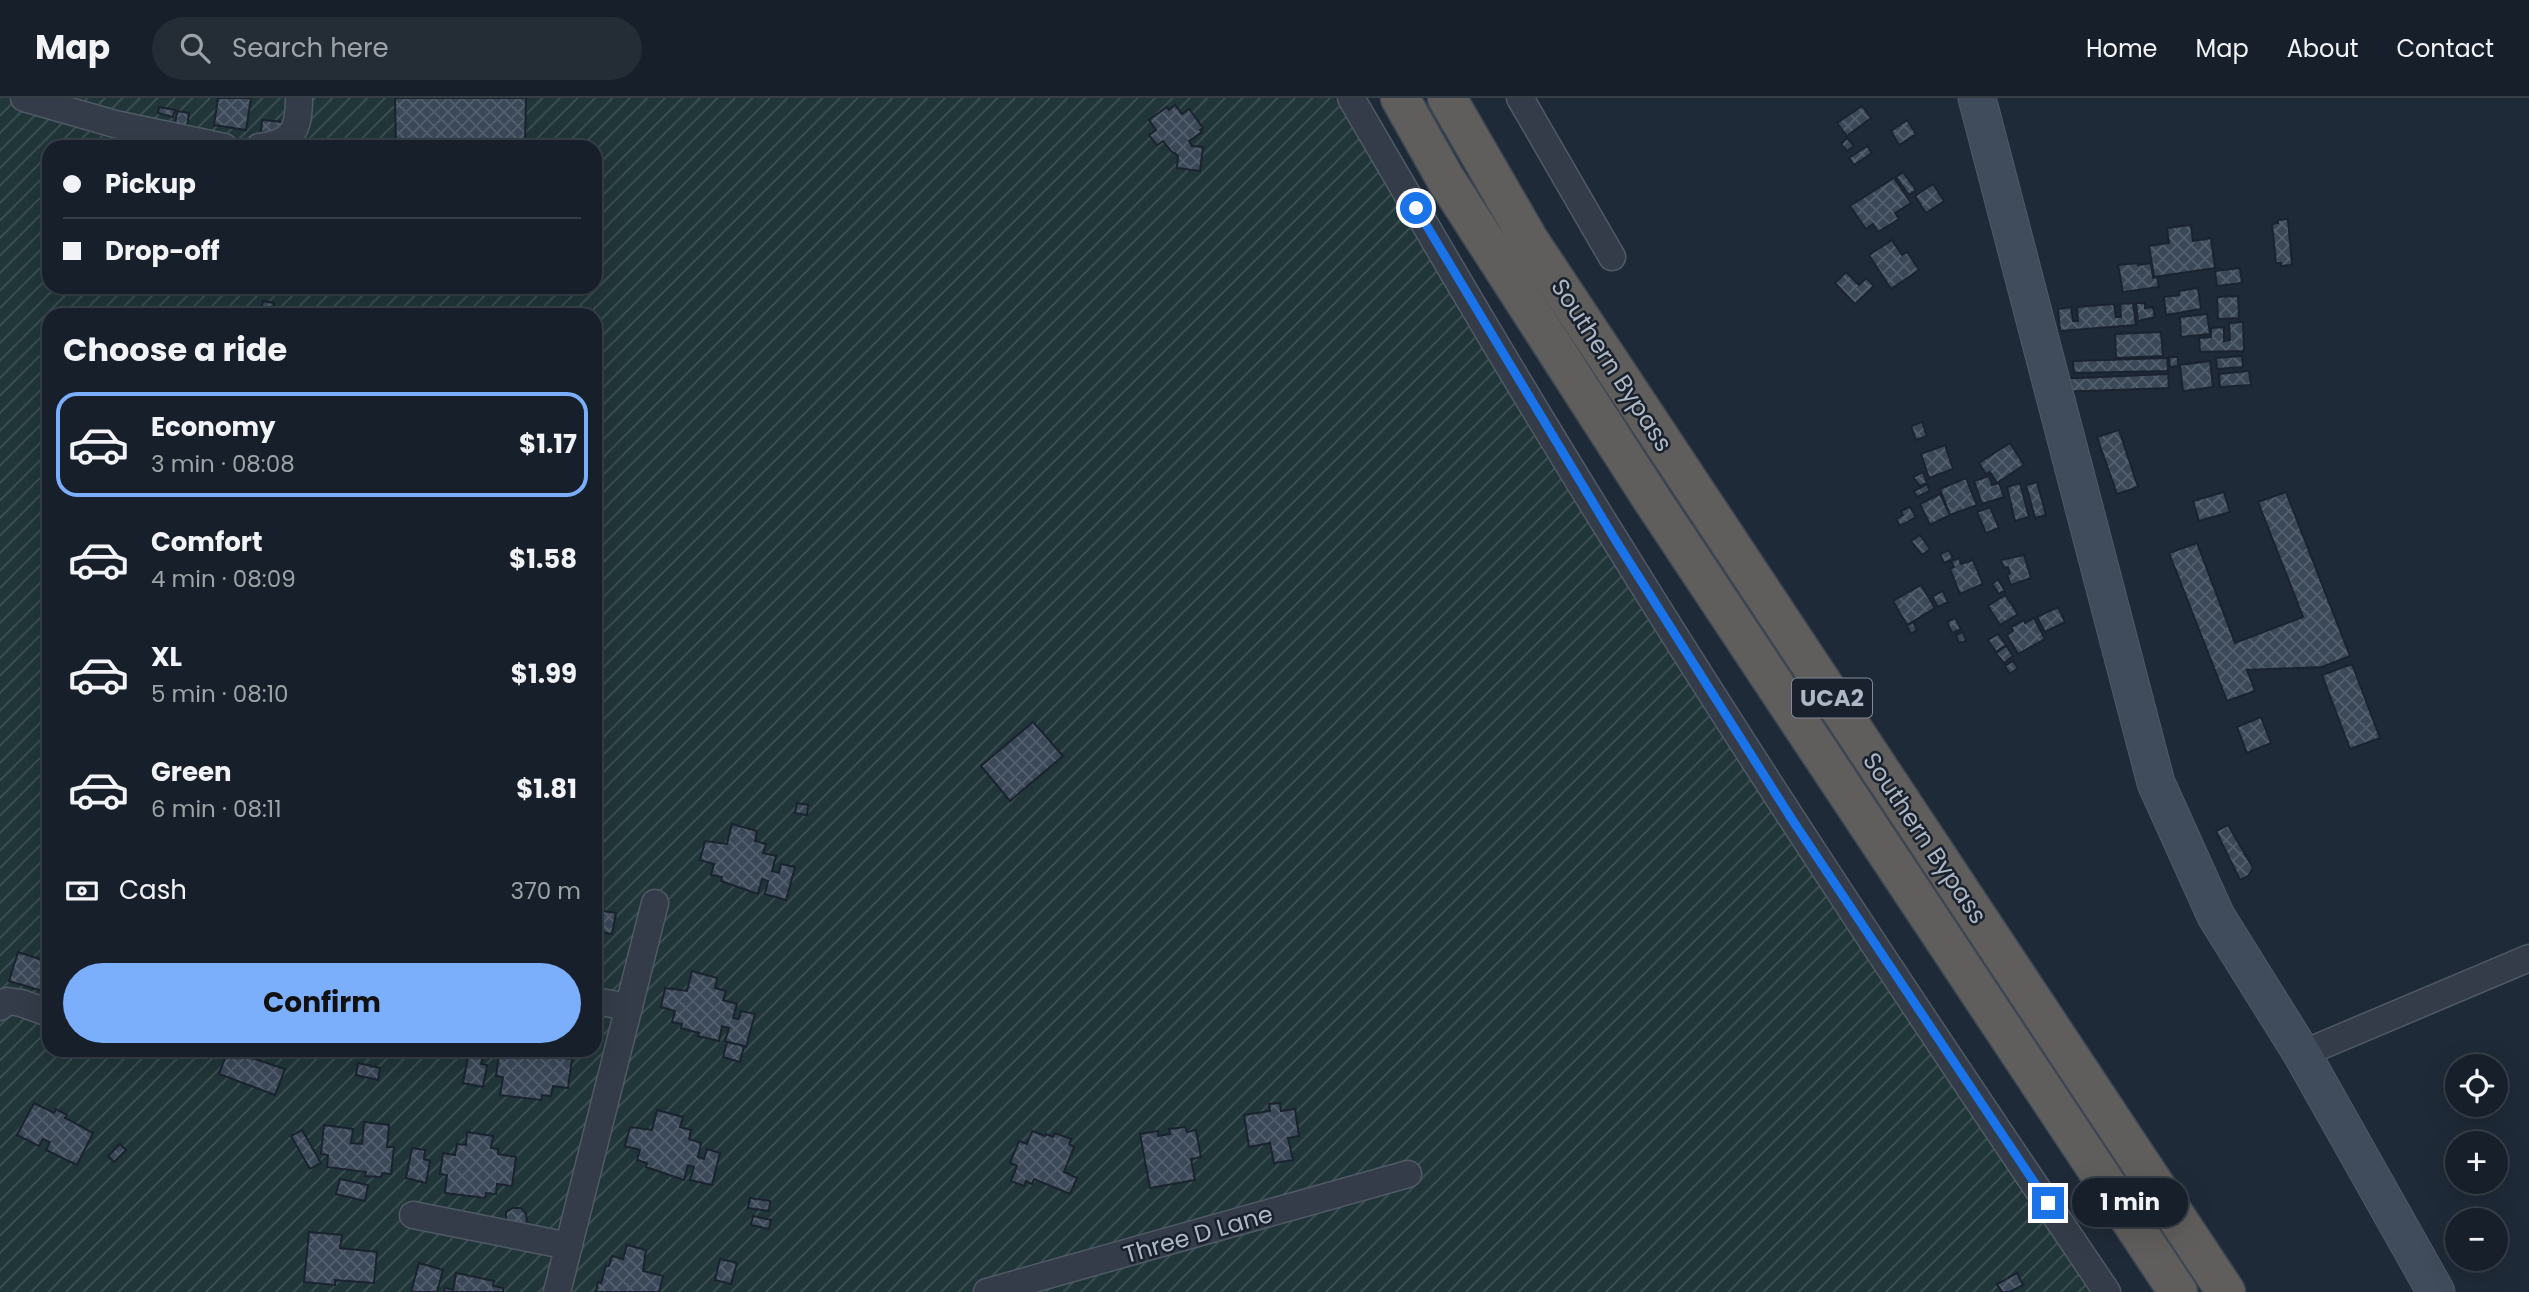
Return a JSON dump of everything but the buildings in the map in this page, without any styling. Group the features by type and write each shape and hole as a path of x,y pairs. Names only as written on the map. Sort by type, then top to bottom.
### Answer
{"highway":[{"name":"Southern Bypass","path":"1400,98 1446,178 1649,495 2178,1292"},
{"name":"Southern Bypass","path":"1447,98 1530,240 2226,1292"}],"main road":[{"path":"1977,98 2156,783 2216,916 2302,1054 2436,1292"}],"street":[{"path":"24,98 115,124 191,140"},
{"path":"285,140 292,136 299,118 299,98"},
{"path":"1350,98 1616,541 1750,754 2107,1292"},
{"path":"1520,98 1612,257"},
{"path":"557,1292 655,903"},
{"path":"2302,1054 2529,958"},
{"path":"0,1007 7,1001 42,1010"},
{"path":"602,1002 629,1007"},
{"name":"Three D Lane","path":"987,1292 1408,1174"},
{"path":"413,1215 569,1246"}],"green space":[{"path":"0,98 1334,98 1650,605 2096,1292 0,1292"}],"route":[{"path":"1416,208 1616,541 1791,818 2048,1203"}]}
